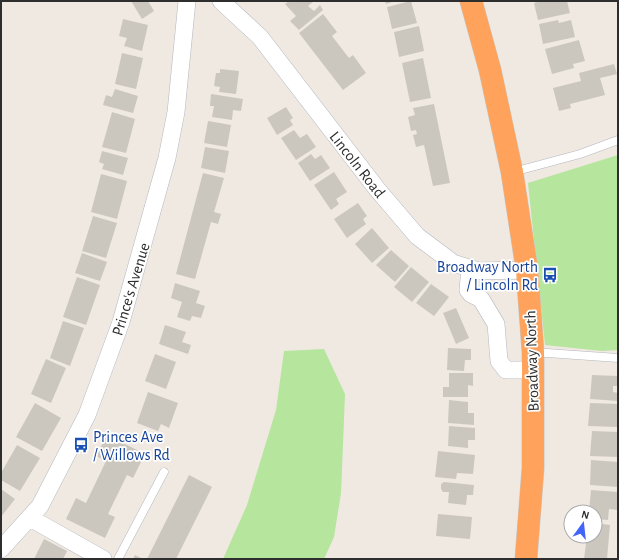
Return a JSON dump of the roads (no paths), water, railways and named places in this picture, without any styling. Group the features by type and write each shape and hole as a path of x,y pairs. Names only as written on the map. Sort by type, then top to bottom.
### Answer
{"highway":[{"name":"Broadway North","path":"471,1 490,70 512,172 527,270 533,361 533,468 526,559"}],"street":[{"name":"Prince's Avenue","path":"1,549 40,506 87,415 121,322 167,158 176,112 187,1"},
{"name":"Lincoln Road","path":"221,1 260,36 377,189 417,236 453,263 479,271 527,270"},
{"path":"470,268 468,290 471,294 481,299 496,324 499,361 506,370 533,361"},
{"path":"30,518 103,559"}],"lane":[{"path":"512,172 580,154 618,140"},
{"path":"533,361 618,358"},
{"path":"118,559 164,472"}],"place":[{"name":"Broadway North / Lincoln Rd","path":"550,275"},
{"name":"Princes Ave / Willows Rd","path":"81,445"}]}
